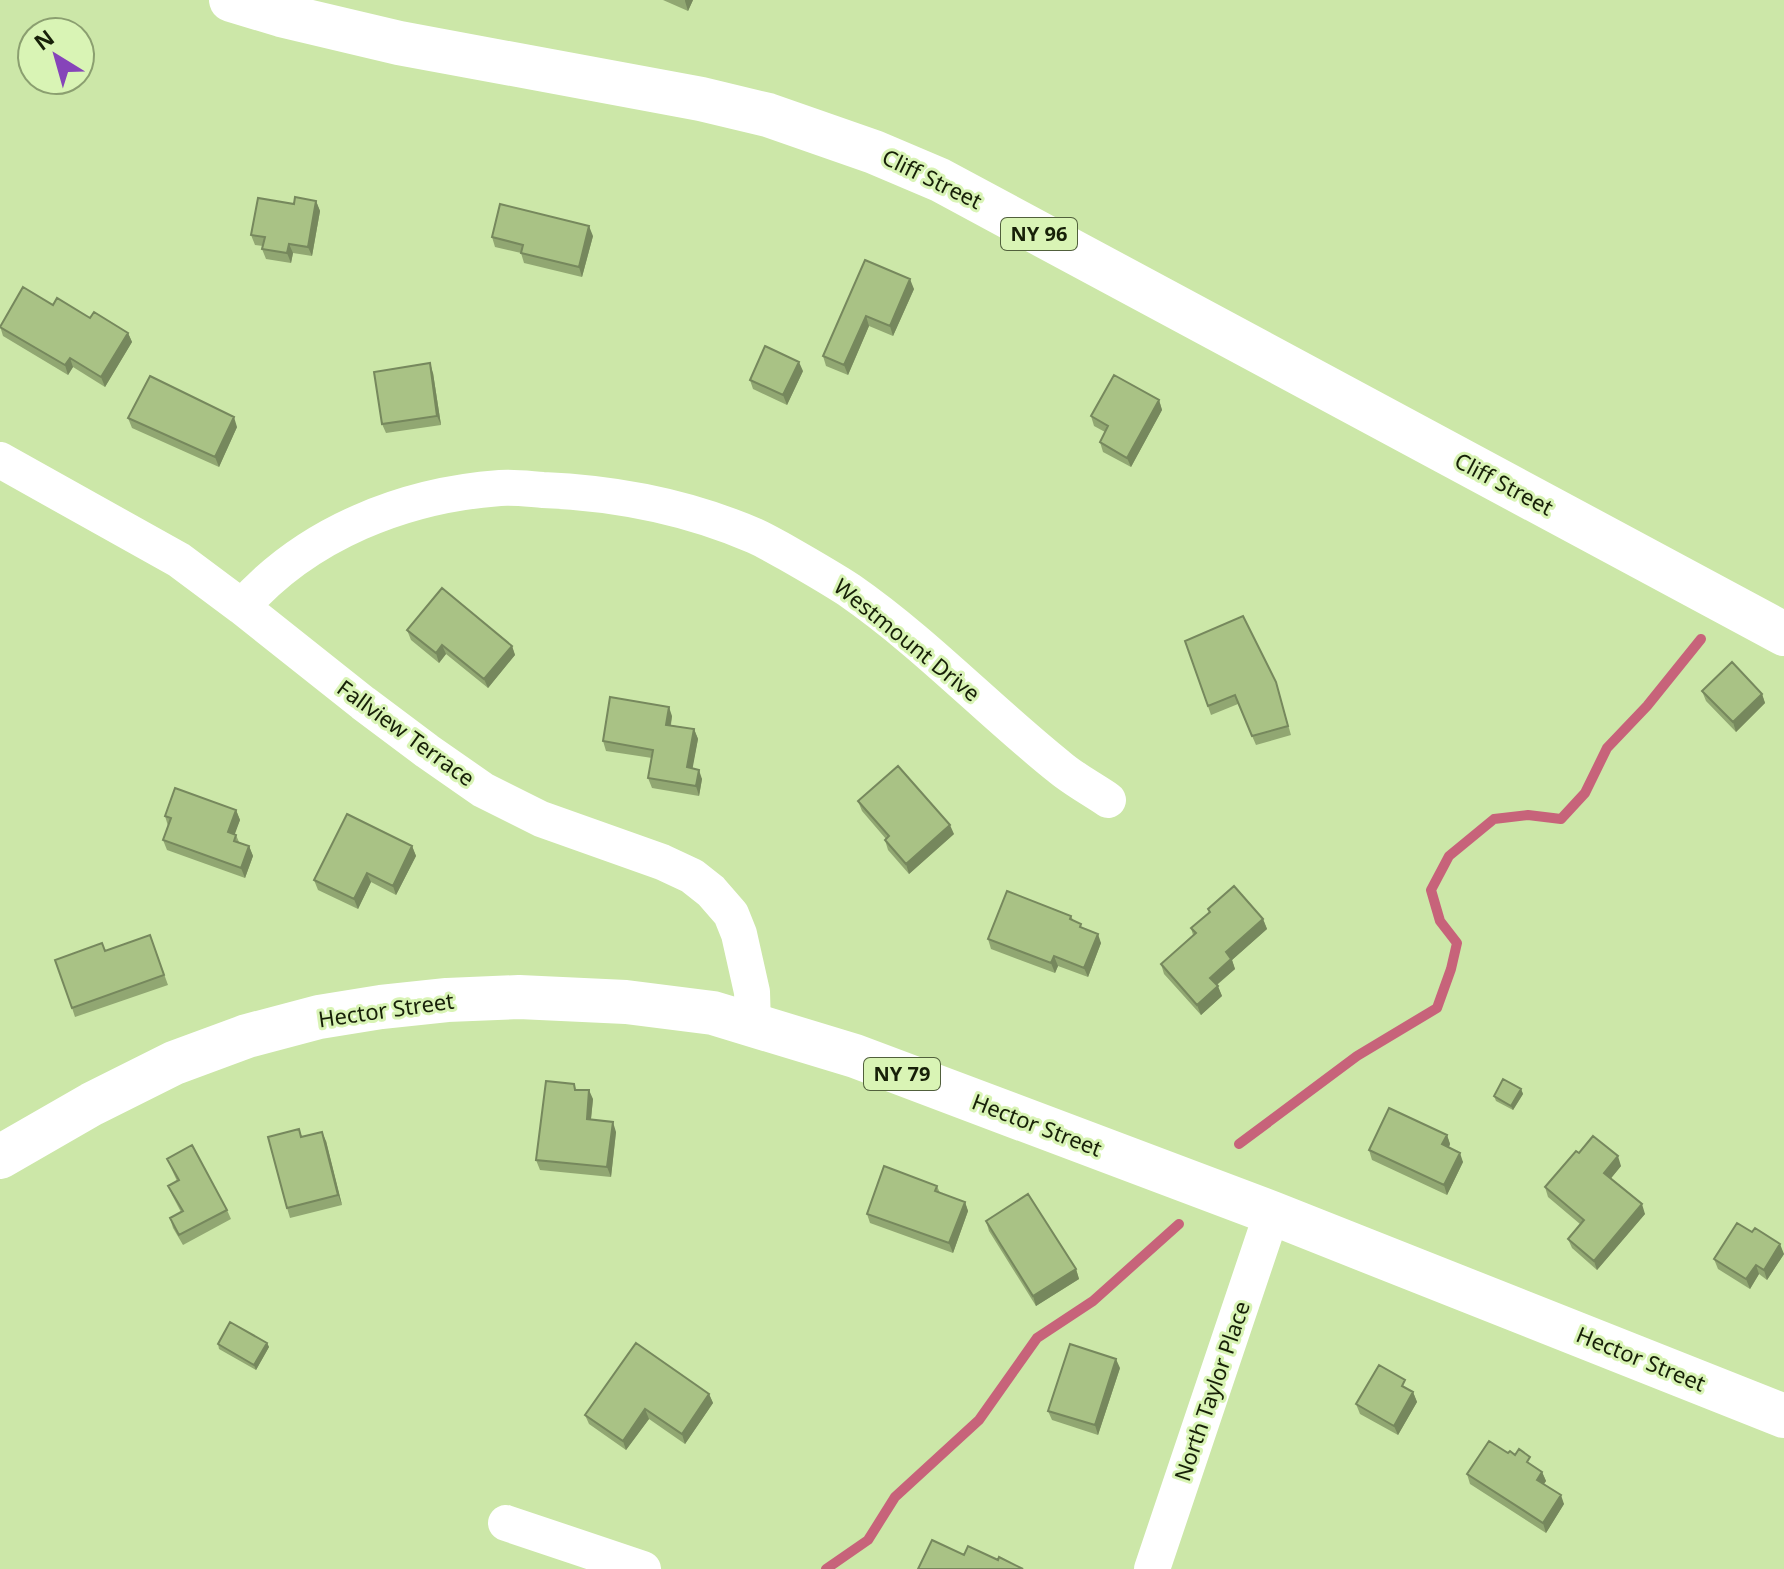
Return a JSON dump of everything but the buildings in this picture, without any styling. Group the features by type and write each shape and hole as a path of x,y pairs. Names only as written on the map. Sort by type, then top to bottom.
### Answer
{"main road":[{"name":"Cliff Street","path":"231,0 399,43 701,99 768,115 874,152 954,188 1784,634"},
{"name":"Hector Street","path":"0,1157 92,1104 174,1063 247,1036 319,1017 447,1000 519,997 626,1002 713,1013 855,1056 1272,1213 1784,1416"}],"street":[{"name":"Fallview Terrace","path":"0,460 179,560 363,703 483,790 541,819 662,862 692,876 711,891 731,914 739,934 752,992 753,1025"},
{"name":"Westmount Drive","path":"242,607 261,585 296,558 340,530 391,510 445,496 502,488 623,496 697,515 756,536 847,589 883,615 1059,767 1108,800"},
{"name":"North Taylor Place","path":"1152,1569 1272,1213"},
{"path":"506,1523 643,1569"}],"waterway":[{"path":"1239,1144 1357,1056 1437,1008 1457,943 1440,921 1431,890 1449,856 1494,819 1528,815 1561,819 1585,793 1607,748 1647,706 1701,639"},
{"path":"826,1569 868,1540 895,1497 979,1420 1037,1338 1093,1301 1179,1224"}]}
